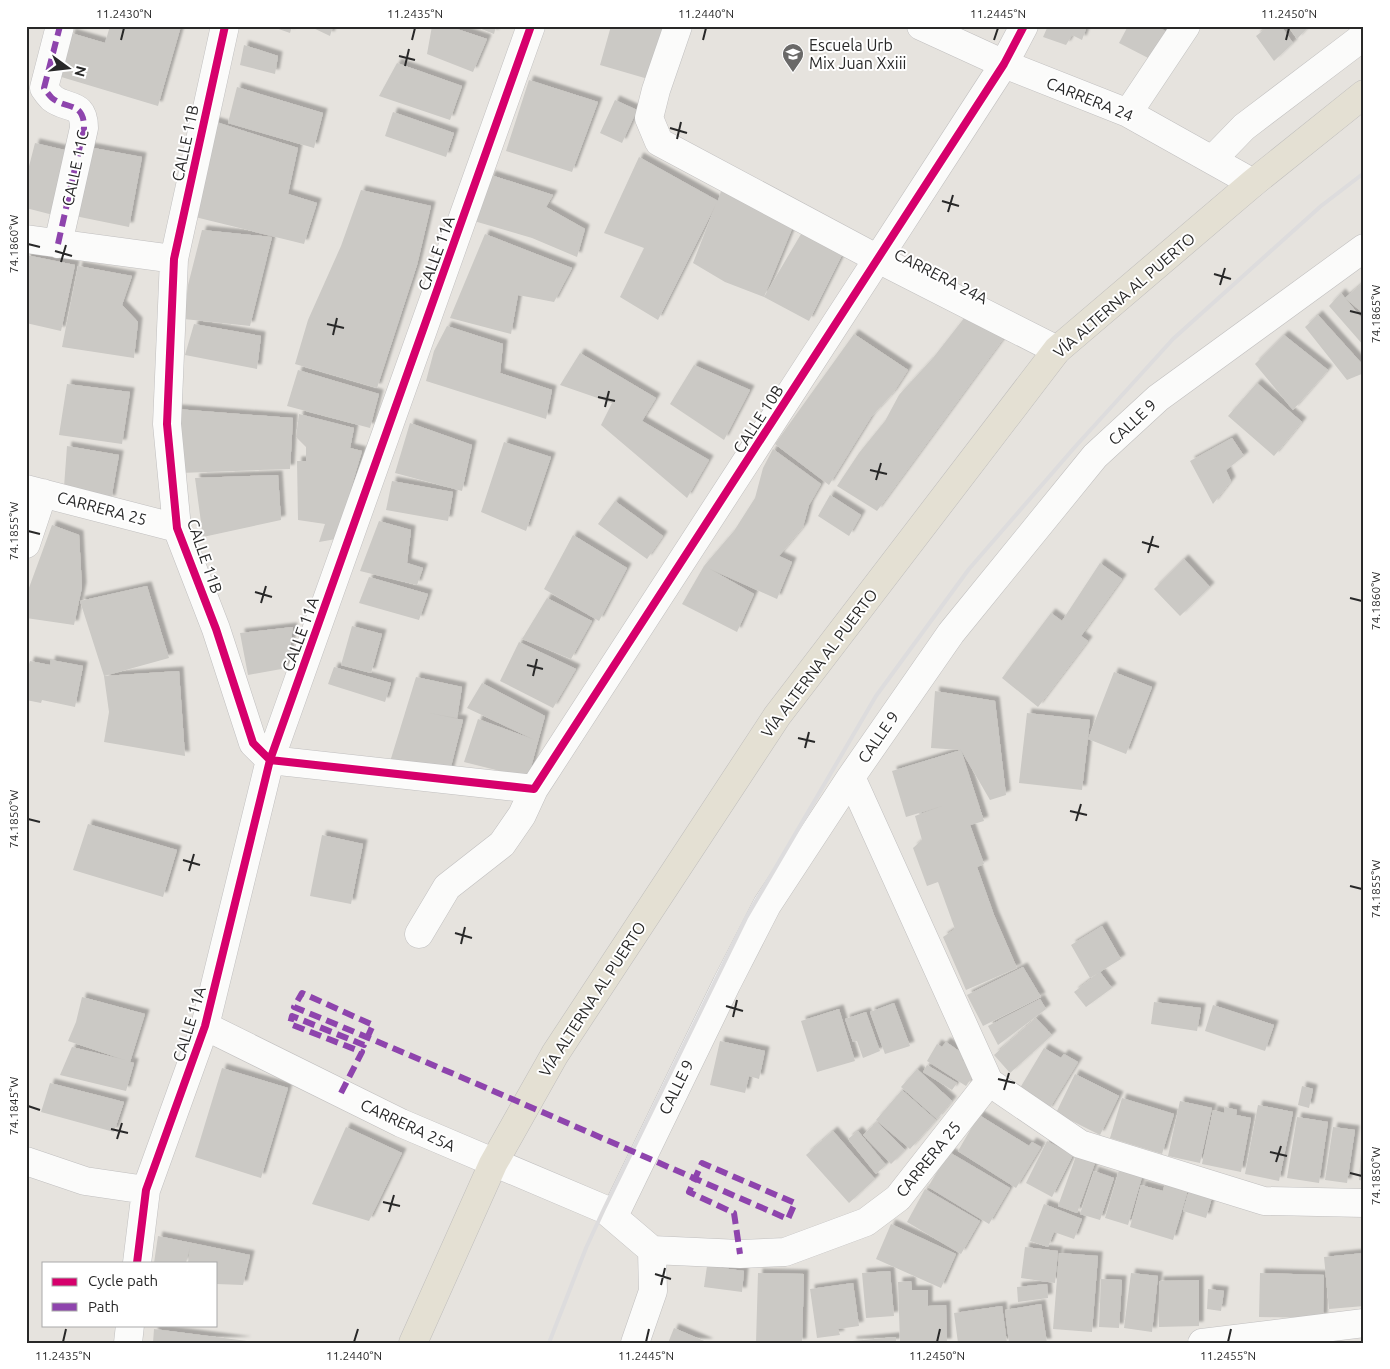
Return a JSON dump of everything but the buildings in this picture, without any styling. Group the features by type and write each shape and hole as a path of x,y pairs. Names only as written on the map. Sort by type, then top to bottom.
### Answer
{"main road":[{"name":"VÍA ALTERNA AL PUERTO","path":"413,1343 493,1164 555,1054 777,716 1057,350 1253,183 1364,94"}],"street":[{"name":"CALLE 11C","path":"58,244 84,128 84,117 79,110 52,99 44,88 60,26"},
{"name":"CALLE 11B","path":"225,26 174,259 167,424 178,528 216,629 253,744 270,760"},
{"name":"CALLE 11A","path":"137,1262 146,1190 205,1026 270,760 531,26"},
{"name":"CARRERA 24A","path":"678,26 656,90 649,118 659,142 878,259 1057,350"},
{"name":"CARRERA 24","path":"921,26 1004,64 1128,112 1253,183"},
{"name":"CALLE 10B","path":"419,934 447,888 502,844 522,814 534,789 1004,64 1024,26"},
{"path":"1128,112 1186,26"},
{"path":"1212,160 1244,127 1364,36"},
{"path":"26,239 174,259"},
{"name":"CALLE 9","path":"614,1216 727,982 767,905 851,776 951,633 1095,456 1158,398 1364,248"},
{"path":"26,544 35,491"},
{"name":"CARRERA 25","path":"35,491 178,528"},
{"path":"270,760 534,789"},
{"path":"851,776 989,1082 1080,1144 1264,1201 1364,1203"},
{"name":"CARRERA 25A","path":"205,1026 401,1123 493,1164 604,1209 614,1216"},
{"name":"CARRERA 25","path":"652,1250 740,1254 785,1252 866,1222 898,1198 989,1082"},
{"path":"26,1161 85,1181 146,1190"},
{"path":"614,1216 652,1250 653,1291 635,1343"},
{"path":"1202,1343 1364,1322"},
{"path":"128,1343 130,1326"}],"railway":[{"path":"549,1343 586,1248 604,1209 746,918 876,696 969,569 1074,448 1173,339 1321,206 1364,173"}],"marked path":[{"path":"58,244 84,128 83,119 78,110 58,102 44,88 60,26"},
{"path":"341,1093 362,1052 290,1024 292,1016 364,1045 373,1025 302,993 294,1007 356,1033 418,1059 480,1085 603,1139 665,1165 726,1192 788,1219 795,1203 702,1163 689,1192 734,1213 740,1254"}],"cycle path":[{"path":"225,26 174,259 167,424 177,528 216,629 253,743 270,760 534,789 1004,64 1024,26"},
{"path":"137,1262 146,1190 205,1026 270,760 531,26"}],"place":[{"name":"Escuela Urb Mix Juan Xxiii","path":"793,73"}]}
